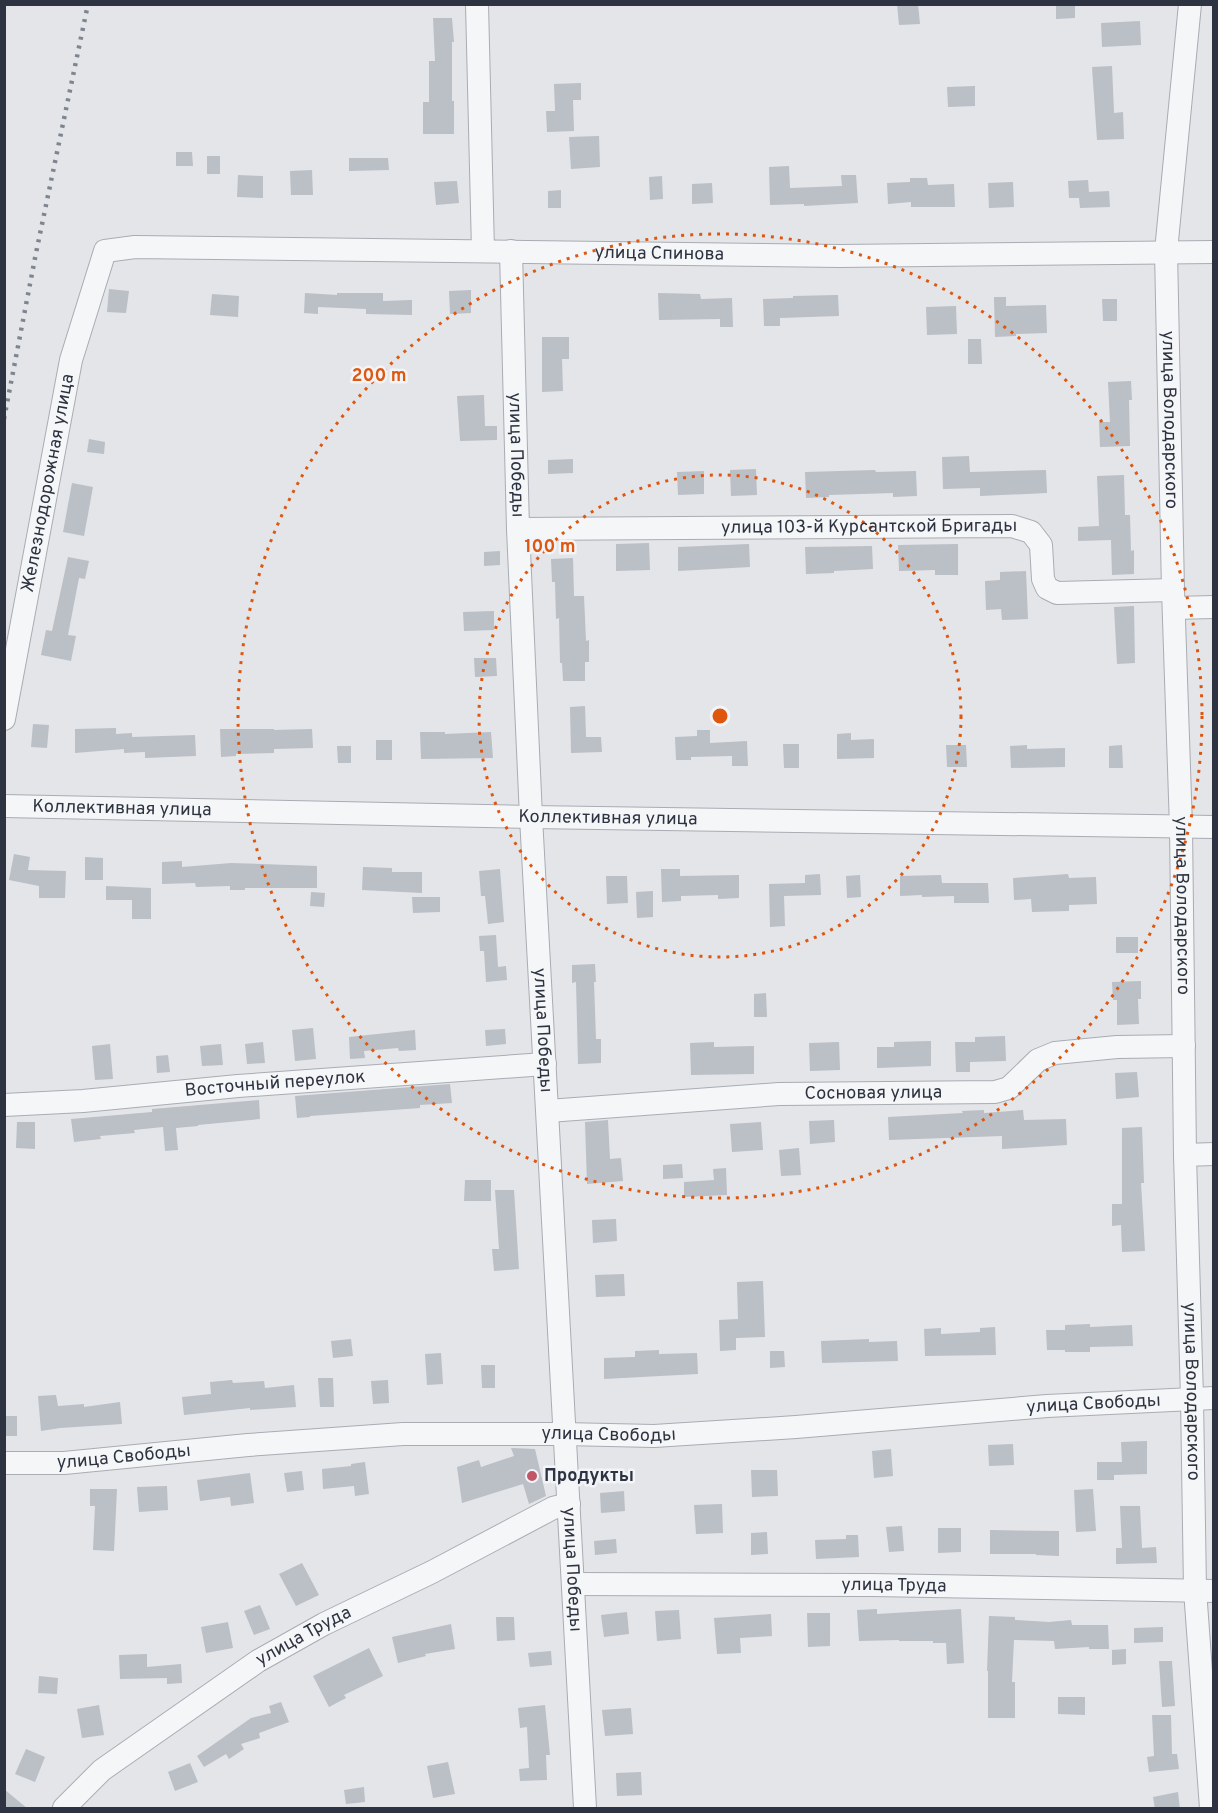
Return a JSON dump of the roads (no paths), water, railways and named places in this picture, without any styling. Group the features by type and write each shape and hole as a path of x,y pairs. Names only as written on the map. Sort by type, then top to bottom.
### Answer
{"street":[{"path":"477,4 483,251"},
{"name":"улица Володарского","path":"1190,4 1166,251 1181,827 1185,1155 1203,1398 1204,1590 1211,1809"},
{"name":"улица Спинова","path":"105,251 135,247 840,256 1214,252"},
{"name":"Железнодорожная улица","path":"4,719 71,360 105,251"},
{"name":"улица Победы","path":"511,251 518,530 531,817 585,1809"},
{"name":"улица 103-й Курсантской Бригады","path":"518,530 1012,526 1031,532 1041,545 1043,579 1047,588 1057,593 1174,599 1214,607"},
{"name":"Коллективная улица","path":"4,806 531,817 1214,827"},
{"name":"Сосновая улица","path":"548,1111 779,1094 995,1092 1009,1088 1038,1060 1055,1053 1117,1047 1184,1046"},
{"name":"Восточный переулок","path":"4,1105 83,1101 238,1086 545,1064"},
{"path":"1185,1155 1214,1154"},
{"name":"улица Свободы","path":"4,1463 64,1463 248,1445 403,1434 654,1436 796,1427 1047,1406 1203,1398"},
{"name":"улица Труда","path":"64,1809 102,1770 258,1661 324,1624 432,1572 553,1508 569,1504"},
{"name":"улица Труда","path":"573,1584 872,1585 1204,1590"}],"railway":[{"path":"4,419 88,4"}],"place":[{"name":"Продукты","path":"532,1476"}]}
